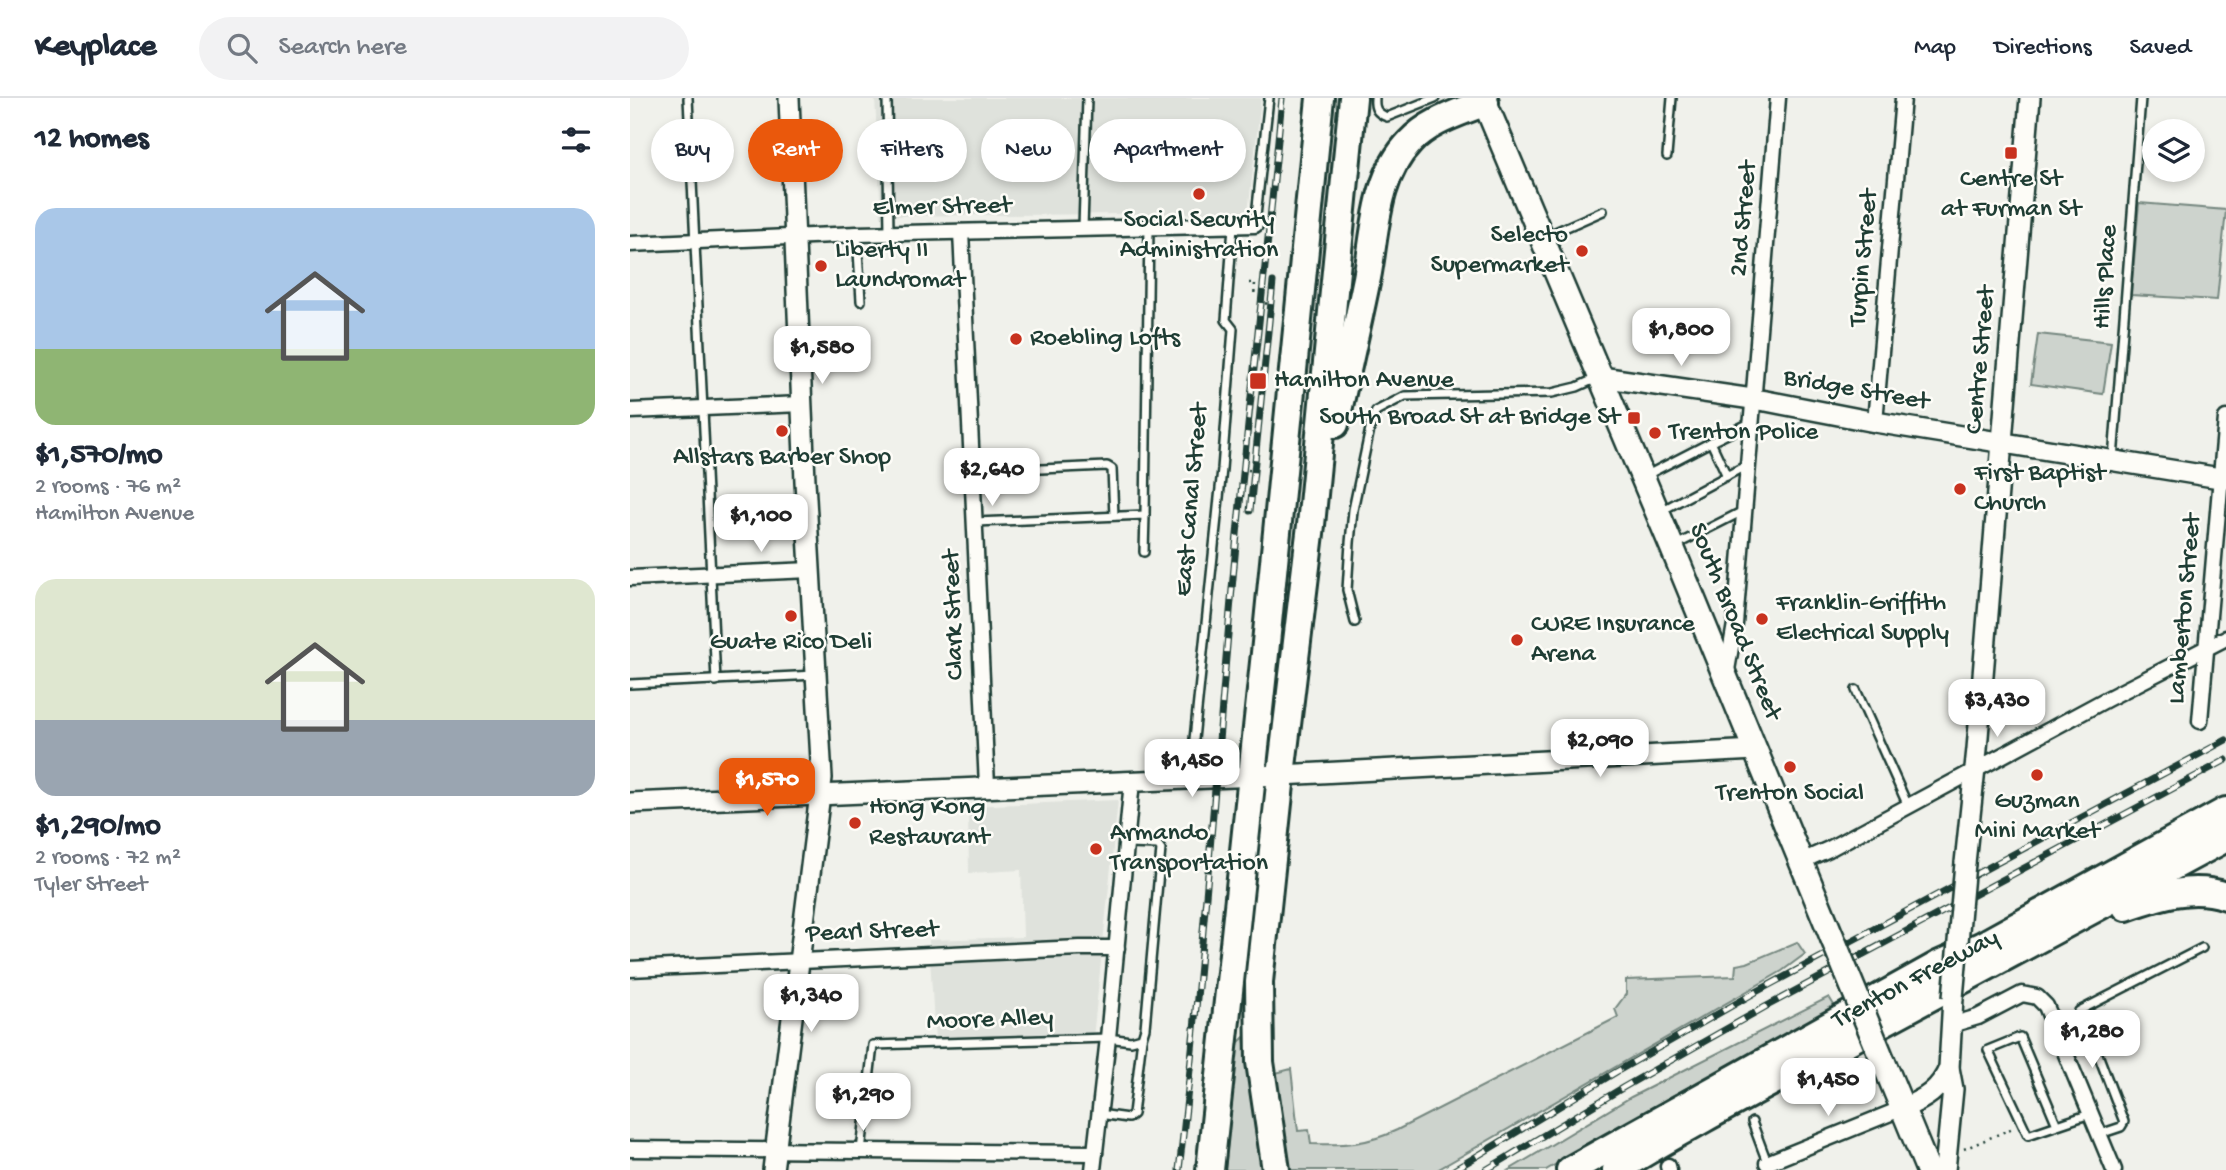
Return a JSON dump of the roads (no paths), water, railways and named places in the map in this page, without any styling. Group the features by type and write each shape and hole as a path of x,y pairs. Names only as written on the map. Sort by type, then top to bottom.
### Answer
{"highway":[{"path":"1210,1170 1320,98"},
{"path":"1276,1170 1260,1062 1259,995 1281,775 1311,525 1353,98"},
{"path":"1311,525 1368,274 1379,206 1390,170 1409,143 1427,127 1487,99"},
{"name":"Trenton Freeway","path":"1570,1170 1938,965 1980,946 2226,811"},
{"name":"Trenton Freeway","path":"1616,1170 1662,1141 1899,1012 2226,838"},
{"path":"2039,939 2165,893 2199,891 2226,895"}],"main road":[{"name":"South Broad Street","path":"1487,99 1928,1170"}],"street":[{"path":"774,1170 822,776 789,98"},
{"name":"2nd Street","path":"1726,677 1735,624 1746,509 1778,98"},
{"name":"Turpin Street","path":"1875,422 1903,98"},
{"name":"Centre Street","path":"1945,1170 1953,1089 1949,1068 1953,998 1975,770 2030,98"},
{"name":"Elmer Street","path":"630,244 889,233 1255,225"},
{"name":"Clark Street","path":"961,232 987,786"},
{"name":"Bridge Street","path":"1601,377 1755,400 2224,479"},
{"path":"630,411 802,404"},
{"name":"Lamberton Street","path":"2200,721 2224,479 2226,418"},
{"path":"630,578 811,570"},
{"path":"1802,861 2226,638"},
{"path":"630,803 1281,775 1756,750"},
{"path":"1093,1170 1132,781"},
{"name":"Pearl Street","path":"630,969 1117,948"},
{"path":"1951,1025 1978,1017 2022,994 2037,997 2046,1006 2114,1170"},
{"path":"1768,1166 1931,1094 1949,1068"},
{"path":"630,1149 1095,1153"}],"lane":[{"path":"688,98 716,681"},
{"path":"887,98 889,233"},
{"path":"1083,228 1087,98"},
{"path":"1255,225 1269,98"},
{"path":"1375,98 1374,107 1378,113 1387,117 1435,98"},
{"path":"1667,156 1672,98"},
{"name":"Hills Place","path":"2113,460 2141,98"},
{"path":"1543,238 1603,211"},
{"path":"1144,552 1149,227"},
{"name":"East Canal Street","path":"1190,779 1222,469 1233,329 1226,320 1233,227"},
{"path":"858,234 861,301"},
{"path":"1355,622 1347,590 1350,542 1358,485 1376,411 1405,396 1552,393 1601,377"},
{"path":"1643,477 1753,422"},
{"path":"1712,442 1727,476"},
{"path":"1658,513 1749,464"},
{"path":"972,472 1107,466 1112,469 1114,516"},
{"path":"1672,547 1746,509"},
{"path":"975,522 1145,515"},
{"path":"630,684 817,675"},
{"path":"1856,691 1908,806"},
{"path":"1099,1114 1128,1118 1133,1114 1145,1028 1161,849 1158,845 1127,844"},
{"path":"2099,1134 2121,1127 2124,1122 2079,1011 2202,948"},
{"path":"2059,1037 2084,1027 2088,1028"},
{"path":"2057,1125 2020,1037 1988,1050 2028,1135 2091,1114"},
{"name":"Moore Alley","path":"861,1151 873,1045 1108,1038 1131,1041 1142,1038"},
{"path":"1752,1122 1768,1166"}],"railway":[{"path":"1179,1170 1240,499 1282,98"},
{"path":"1250,511 1273,282"},
{"path":"1454,1170 1616,1072 1756,992 2226,740"},
{"path":"1486,1170 1765,1007 2226,760"}],"place":[{"name":"Centre St at Furman St","path":"2011,153"},
{"name":"Social Security Administration","path":"1199,194"},
{"name":"Selecto Supermarket","path":"1582,251"},
{"name":"Liberty II Laundromat","path":"821,266"},
{"name":"Roebling Lofts","path":"1016,339"},
{"name":"Hamilton Avenue","path":"1258,381"},
{"name":"South Broad St at Bridge St","path":"1634,418"},
{"name":"Allstars Barber Shop","path":"782,431"},
{"name":"Trenton Police","path":"1655,433"},
{"name":"First Baptist Church","path":"1960,489"},
{"name":"Guate Rico Deli","path":"791,616"},
{"name":"Franklin-Griffith Electrical Supply","path":"1762,619"},
{"name":"CURE Insurance Arena","path":"1517,640"},
{"name":"Trenton Social","path":"1790,767"},
{"name":"Guzman Mini Market","path":"2037,775"},
{"name":"Hong Kong Restaurant","path":"855,823"},
{"name":"Armando Transportation","path":"1096,849"}]}
